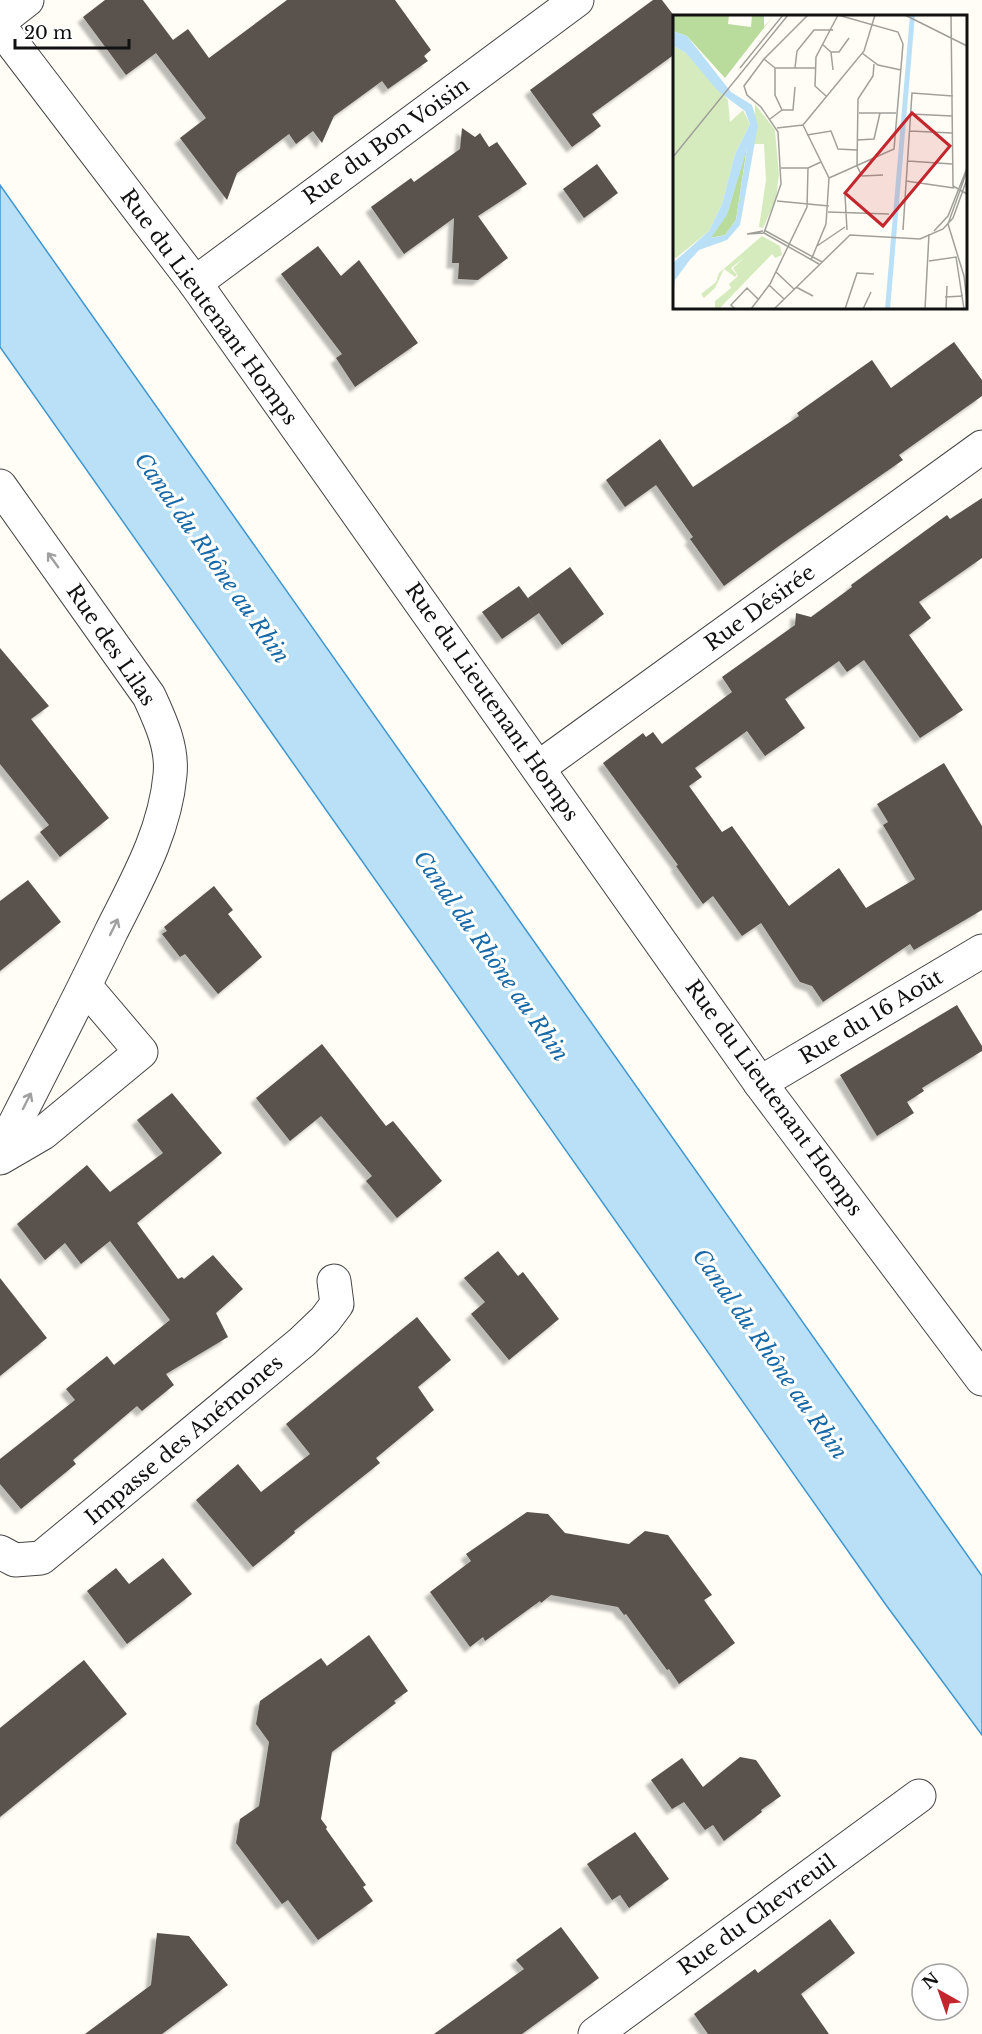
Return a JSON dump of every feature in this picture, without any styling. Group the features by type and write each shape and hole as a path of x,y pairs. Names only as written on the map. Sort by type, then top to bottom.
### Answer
{"street":[{"path":"0,21 27,0"},
{"name":"Rue du Bon Voisin","path":"195,283 577,0"},
{"name":"Rue du Lieutenant Homps","path":"0,27 195,283 760,1083 982,1379"},
{"name":"Rue Désirée","path":"538,768 982,447"},
{"name":"Rue des Lilas","path":"0,486 149,696 159,719 169,754 170,773 165,805 155,839 85,986 0,1153"},
{"name":"Rue du 16 Août","path":"760,1083 982,951"},
{"path":"0,1158 43,1133 141,1052 85,986"},
{"name":"Impasse des Anémones","path":"0,1552 15,1560 41,1558 302,1342 325,1320 337,1304 334,1281"},
{"name":"Rue du Chevreuil","path":"595,2034 919,1796"}],"water":[{"name":"Canal du Rhône au Rhin","path":"0,185 982,1576 982,1735 886,1605 0,347"}],"building":[{"path":"105,0 143,0 173,40 188,29 209,58 287,0 395,0 431,50 424,56 428,61 388,89 382,81 334,116 322,143 313,131 296,144 289,134 237,173 227,200 180,138 206,118 156,53 126,75 83,17"},
{"path":"653,0 662,0 673,15 673,55 592,114 601,126 572,147 530,90"},
{"path":"462,128 475,137 480,133 489,147 497,142 527,184 478,216 508,258 478,280 458,279 459,263 452,263 454,218 404,254 371,207 411,178 414,182 460,149"},
{"path":"597,164 618,193 584,218 563,189"},
{"path":"318,246 341,276 359,260 418,343 355,387 336,358 342,354 281,274"},
{"path":"954,342 982,380 982,396 899,455 903,460 724,586 690,539 693,537 656,485 625,507 606,480 660,439 693,487 799,416 797,413 872,360 891,388"},
{"path":"982,498 982,558 919,602 931,618 909,635 963,710 920,738 864,660 847,672 839,661 785,699 805,728 765,756 747,731 695,768 702,777 689,786 722,832 732,826 789,906 839,868 866,908 915,879 883,825 888,822 877,804 944,763 982,826 982,910 914,950 910,944 823,1002 812,986 800,982 761,923 742,936 713,896 703,904 676,866 678,865 603,763 643,733 646,737 653,732 662,744 732,692 722,677 795,625 796,613 811,617 947,515 950,519"},
{"path":"570,567 604,614 562,645 539,613 502,639 482,612 519,586 536,609 528,598"},
{"path":"0,648 49,706 31,719 109,818 60,857 40,832 49,825 0,764"},
{"path":"28,880 61,922 0,971 0,901"},
{"path":"214,886 233,910 228,914 262,957 218,994 185,954 180,957 162,934 167,931 164,927"},
{"path":"957,1005 982,1046 982,1051 922,1088 924,1091 907,1102 914,1113 877,1136 840,1075"},
{"path":"322,1044 386,1126 393,1121 442,1181 397,1218 366,1181 372,1176 321,1116 290,1141 256,1098"},
{"path":"172,1093 222,1153 137,1223 178,1279 182,1277 184,1279 213,1255 243,1289 216,1313 228,1337 166,1374 174,1385 142,1411 137,1406 73,1460 76,1464 21,1509 0,1484 0,1459 75,1400 66,1389 107,1356 114,1365 170,1320 110,1241 81,1264 65,1243 45,1260 17,1224 87,1165 110,1192 163,1153 137,1120"},
{"path":"498,1251 518,1276 523,1272 559,1319 509,1360 471,1314 485,1302 464,1278"},
{"path":"0,1278 47,1338 0,1376"},
{"path":"417,1317 451,1360 418,1387 434,1410 376,1458 380,1463 294,1531 295,1533 253,1567 196,1500 238,1464 261,1492 310,1454 286,1424"},
{"path":"527,1512 548,1514 565,1533 629,1544 645,1531 668,1535 712,1595 704,1600 735,1643 679,1684 626,1614 624,1615 618,1607 551,1595 485,1641 483,1637 470,1647 430,1592 471,1561 466,1554"},
{"path":"163,1558 192,1594 127,1644 87,1591 116,1568 129,1584"},
{"path":"369,1635 408,1691 394,1701 396,1703 332,1752 321,1819 366,1885 363,1887 373,1901 318,1940 288,1900 282,1904 236,1843 240,1819 259,1806 269,1742 256,1724 260,1701 321,1658 327,1666"},
{"path":"84,1660 127,1714 0,1817 0,1728"},
{"path":"740,1757 756,1760 781,1796 724,1841 713,1825 705,1830 684,1802 672,1809 651,1780 682,1758 703,1787"},
{"path":"635,1832 669,1879 629,1908 620,1895 612,1900 587,1864"},
{"path":"830,1919 855,1953 801,1994 829,2034 708,2034 694,2014 755,1969 758,1973"},
{"path":"561,1927 599,1978 522,2034 434,2034 524,1969 516,1960"},
{"path":"157,1933 189,1936 228,1985 162,2034 85,2034 151,1985"}]}
